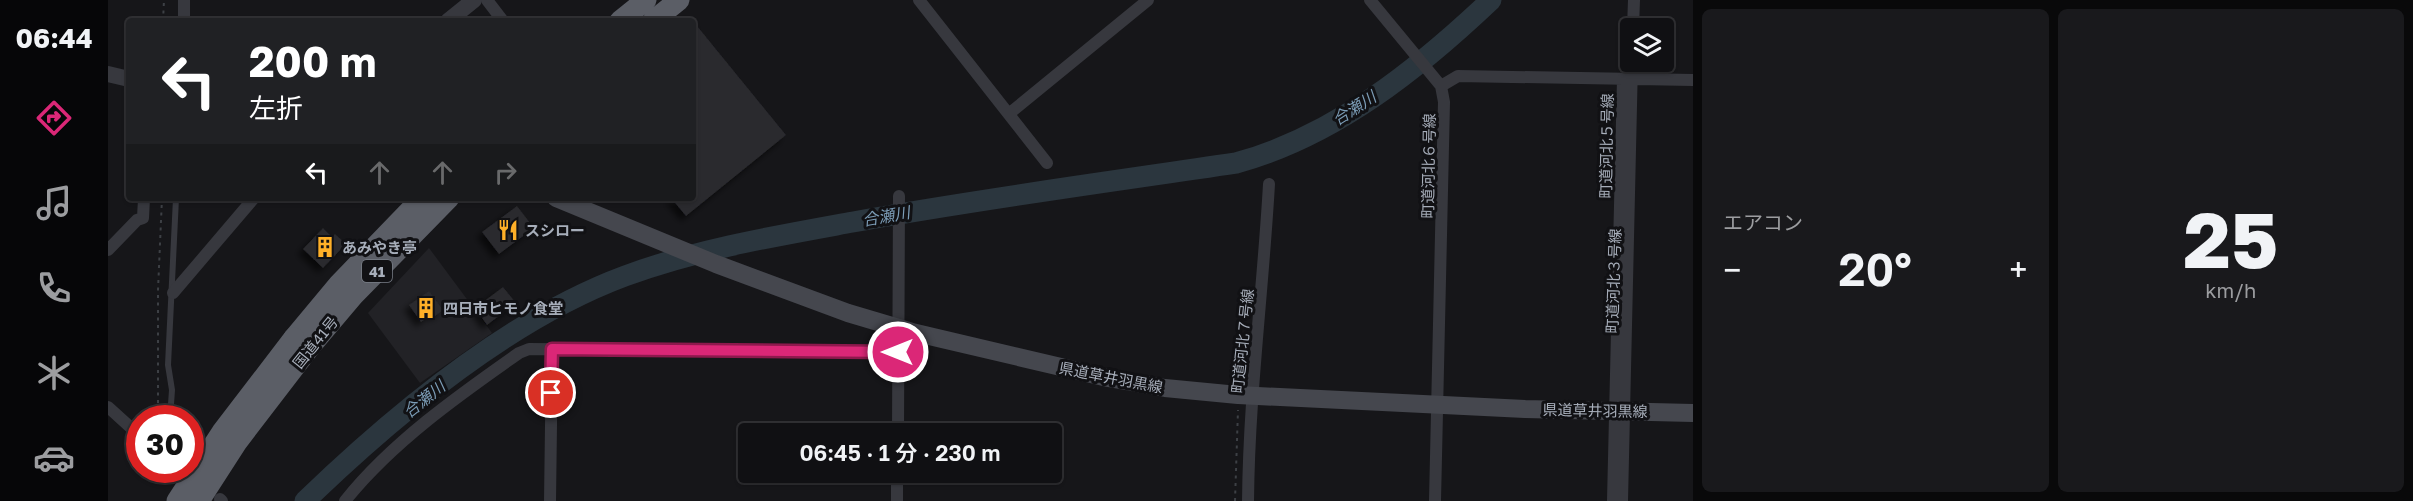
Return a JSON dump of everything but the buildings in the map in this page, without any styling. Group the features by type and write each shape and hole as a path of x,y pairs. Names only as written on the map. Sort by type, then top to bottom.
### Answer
{"highway":[{"path":"624,18 646,0"},
{"path":"657,18 679,0"},
{"name":"国道41号","path":"214,500 237,442 339,284 419,201"},
{"name":"国道41号","path":"177,501 222,432 302,343 353,296 446,201"}],"main road":[{"name":"県道草井羽黒線","path":"563,201 716,264 848,313 898,328 1108,378 1165,388 1245,396 1693,413"}],"street":[{"path":"183,18 184,0"},
{"path":"452,18 474,0"},
{"path":"487,0 501,18"},
{"path":"919,0 1047,163"},
{"path":"1010,113 1148,0"},
{"path":"1370,0 1442,86 1458,76 1693,80"},
{"path":"1633,18 1634,0"},
{"path":"1628,79 1630,72"},
{"path":"108,74 126,79"},
{"name":"町道河北５号線","path":"1613,501 1619,410 1628,79"},
{"name":"町道河北６号線","path":"1435,501 1444,113 1442,86"},
{"name":"町道河北７号線","path":"1248,501 1245,396 1263,283 1269,184"},
{"path":"898,423 899,196"},
{"path":"108,250 137,220 143,218 144,201"},
{"path":"173,293 251,201"},
{"path":"345,501 411,436 463,392 519,353 529,349 898,352"},
{"path":"550,501 552,349"},
{"path":"108,406 126,423"},
{"path":"1619,410 1622,501"},
{"path":"897,483 897,501"}],"lane":[{"path":"171,405 172,390 168,365 176,201"}],"path":[{"path":"163,18 164,0"},
{"path":"158,405 158,290 162,201"},
{"path":"1235,501 1245,396"}],"shaded area":[{"path":"429,248 492,333 420,383 368,313"}],"waterway":[{"name":"合瀬川","path":"305,501 414,404 496,344 538,317 625,276 681,258 795,233 948,206 1236,163 1272,151 1341,118 1404,75 1491,0"}],"place":[{"name":"スシロー","path":"508,230"},
{"name":"あみやき亭","path":"325,247"},
{"name":"四日市ヒモノ食堂","path":"426,308"}],"route":[{"path":"551,393 552,349 898,352"}]}
